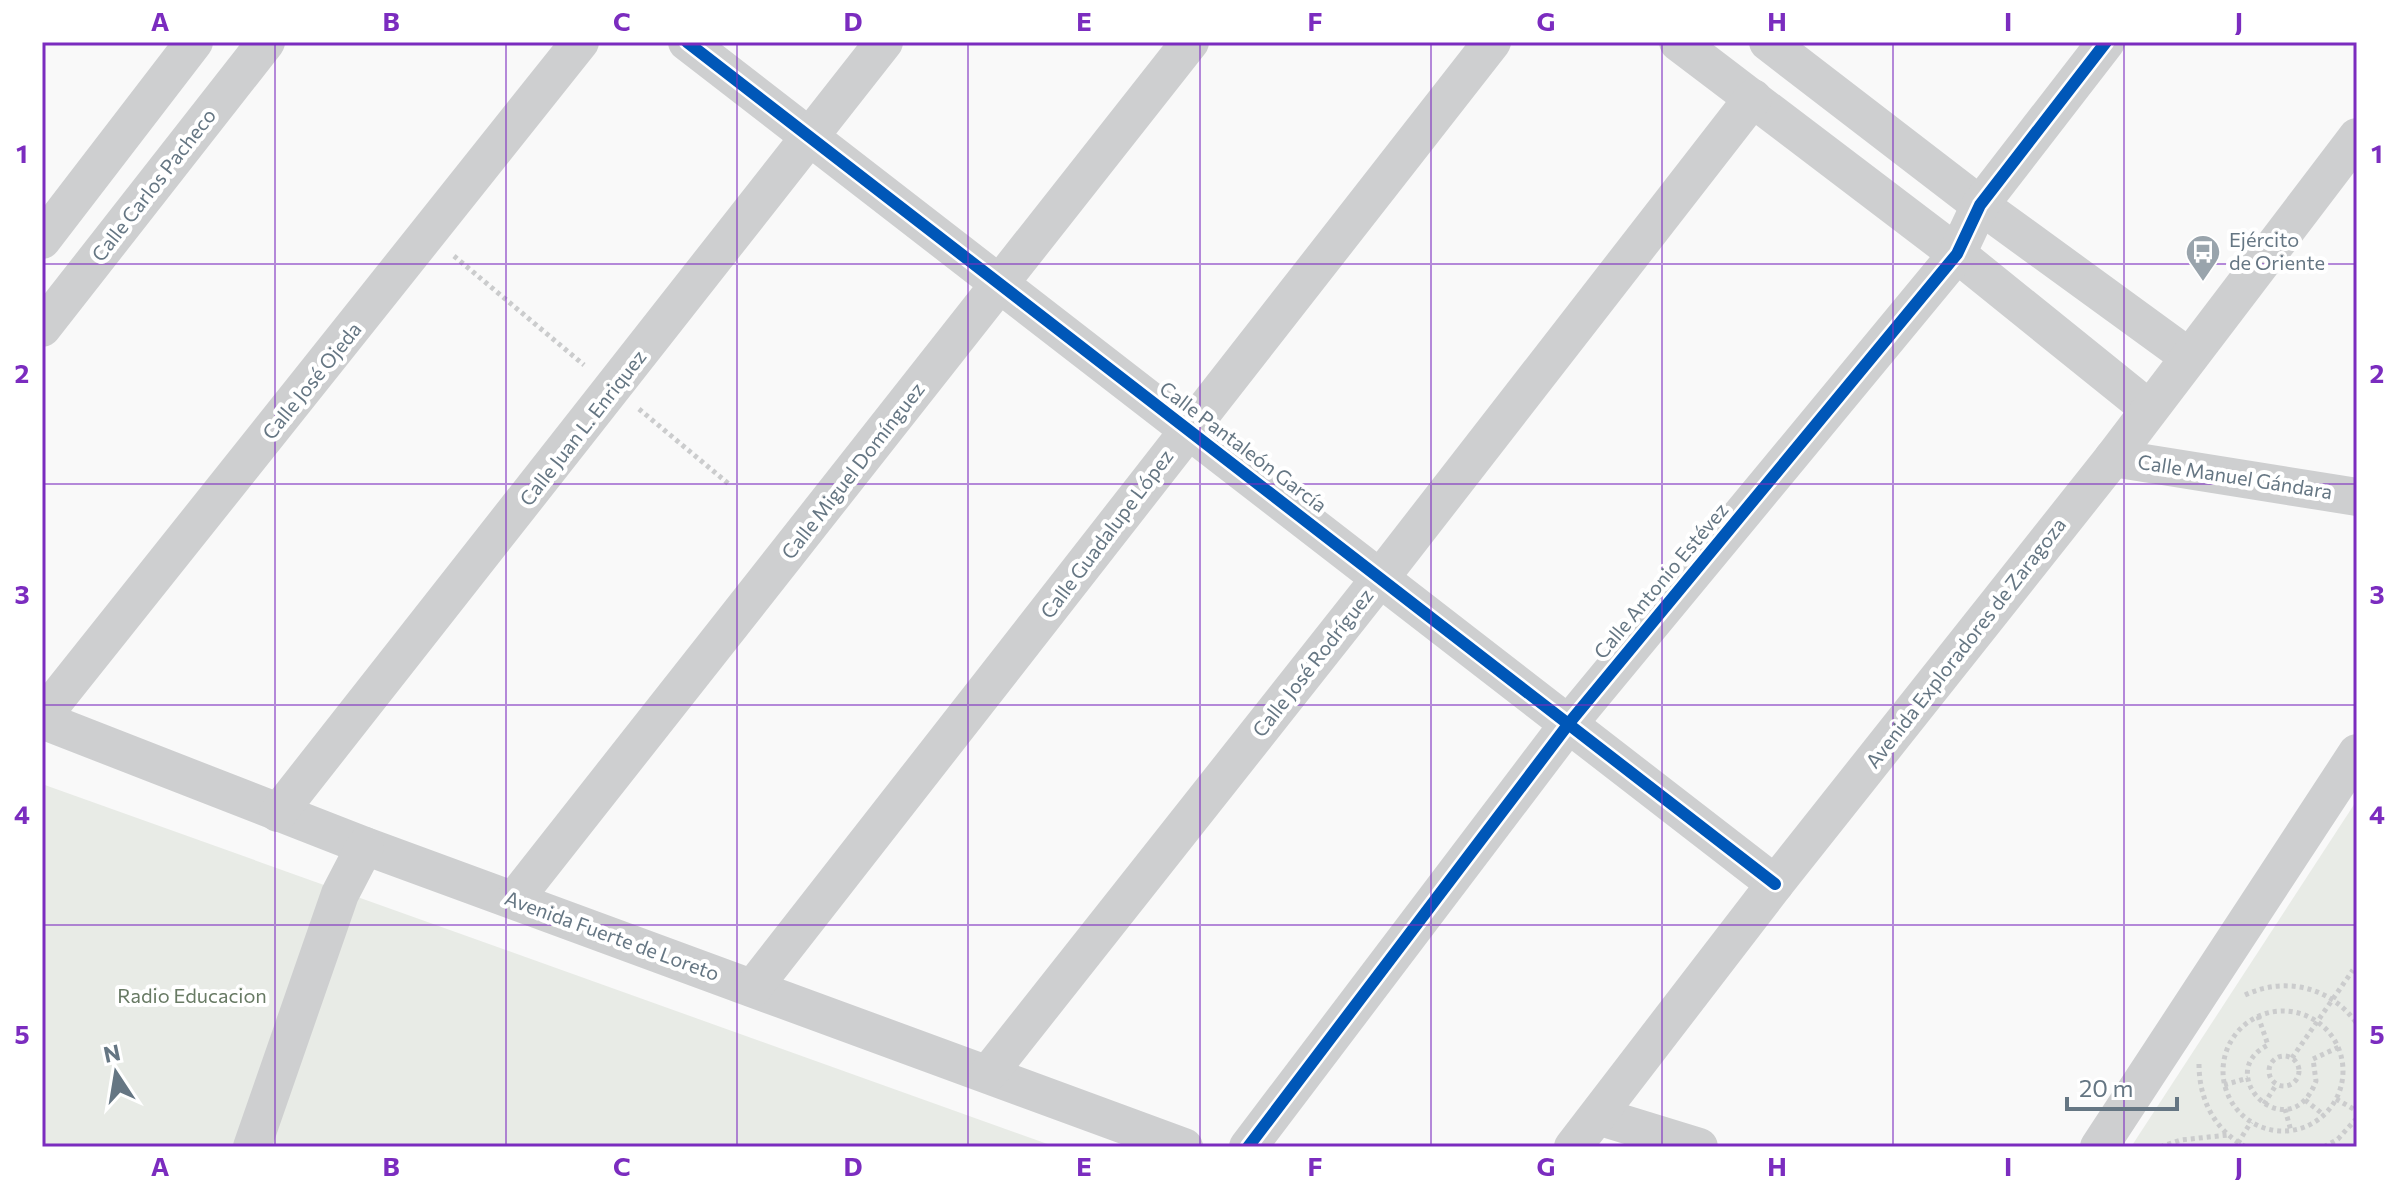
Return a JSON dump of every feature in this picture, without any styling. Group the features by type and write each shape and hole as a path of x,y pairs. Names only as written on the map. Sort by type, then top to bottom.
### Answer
{"street":[{"path":"42,240 194,42"},
{"name":"Calle Carlos Pacheco","path":"42,328 266,42"},
{"name":"Calle José Ojeda","path":"42,718 580,42"},
{"name":"Calle Pantaleón García","path":"687,42 1186,430 1570,722 1775,884"},
{"name":"Calle Juan L. Enriquez","path":"278,813 884,42"},
{"name":"Calle Miguel Domínguez","path":"514,900 1190,42"},
{"name":"Calle Guadalupe López","path":"753,988 978,704 1186,430 1492,42"},
{"path":"1678,42 1957,254 2148,408"},
{"path":"1768,42 1980,205 2189,357"},
{"name":"Calle Antonio Estévez","path":"1248,1147 1570,722 1957,254 1980,205 2106,42"},
{"name":"Calle José Rodríguez","path":"988,1074 1381,577 1753,98"},
{"name":"Avenida Exploradores de Zaragoza","path":"1573,1147 1775,884 2113,458 2357,137"},
{"name":"Calle Manuel Gándara","path":"2113,458 2357,497"},
{"name":"Avenida Fuerte de Loreto","path":"42,718 365,846 1184,1147"},
{"path":"2099,1147 2357,753"},
{"path":"252,1147 340,894 365,846"},
{"path":"1598,1116 1699,1147"}],"path":[{"path":"429,235 730,485"},
{"path":"2292,1058 2353,970"},
{"path":"2238,1000 2258,990 2280,985 2313,990 2333,1000 2357,1024"},
{"path":"2294,1011 2318,1022 2339,1047 2344,1072 2336,1099 2324,1115 2306,1127 2291,1131 2269,1130 2251,1122 2237,1110 2224,1085 2222,1065 2227,1047 2244,1024 2258,1016 2294,1011"},
{"path":"2258,1016 2268,1045 2255,1055 2248,1078 2253,1093 2264,1104 2285,1109 2305,1100 2316,1081 2313,1059 2339,1047"},
{"path":"2201,1054 2199,1076 2203,1098 2213,1118 2228,1135 2246,1147"},
{"path":"2281,1056 2292,1058 2299,1067 2298,1078 2289,1086 2276,1084 2270,1078 2271,1063 2281,1056"},
{"path":"2224,1085 2248,1078"},
{"path":"2264,1104 2276,1084"},
{"path":"2336,1099 2357,1111"},
{"path":"2305,1100 2324,1115"},
{"path":"2285,1109 2291,1131"},
{"path":"2324,1147 2338,1139 2357,1118"},
{"path":"2238,1143 2251,1122"},
{"path":"2160,1147 2181,1140 2228,1135"}],"green space":[{"name":"Radio Educacion","path":"42,784 1056,1147 42,1147"},
{"path":"2357,800 2357,1147 2131,1147"}],"cycle path":[{"path":"687,42 1775,884"},
{"path":"1248,1147 1570,722 1957,254 1980,205 2106,42"}],"place":[{"name":"Ejército de Oriente","path":"2203,283"}]}
